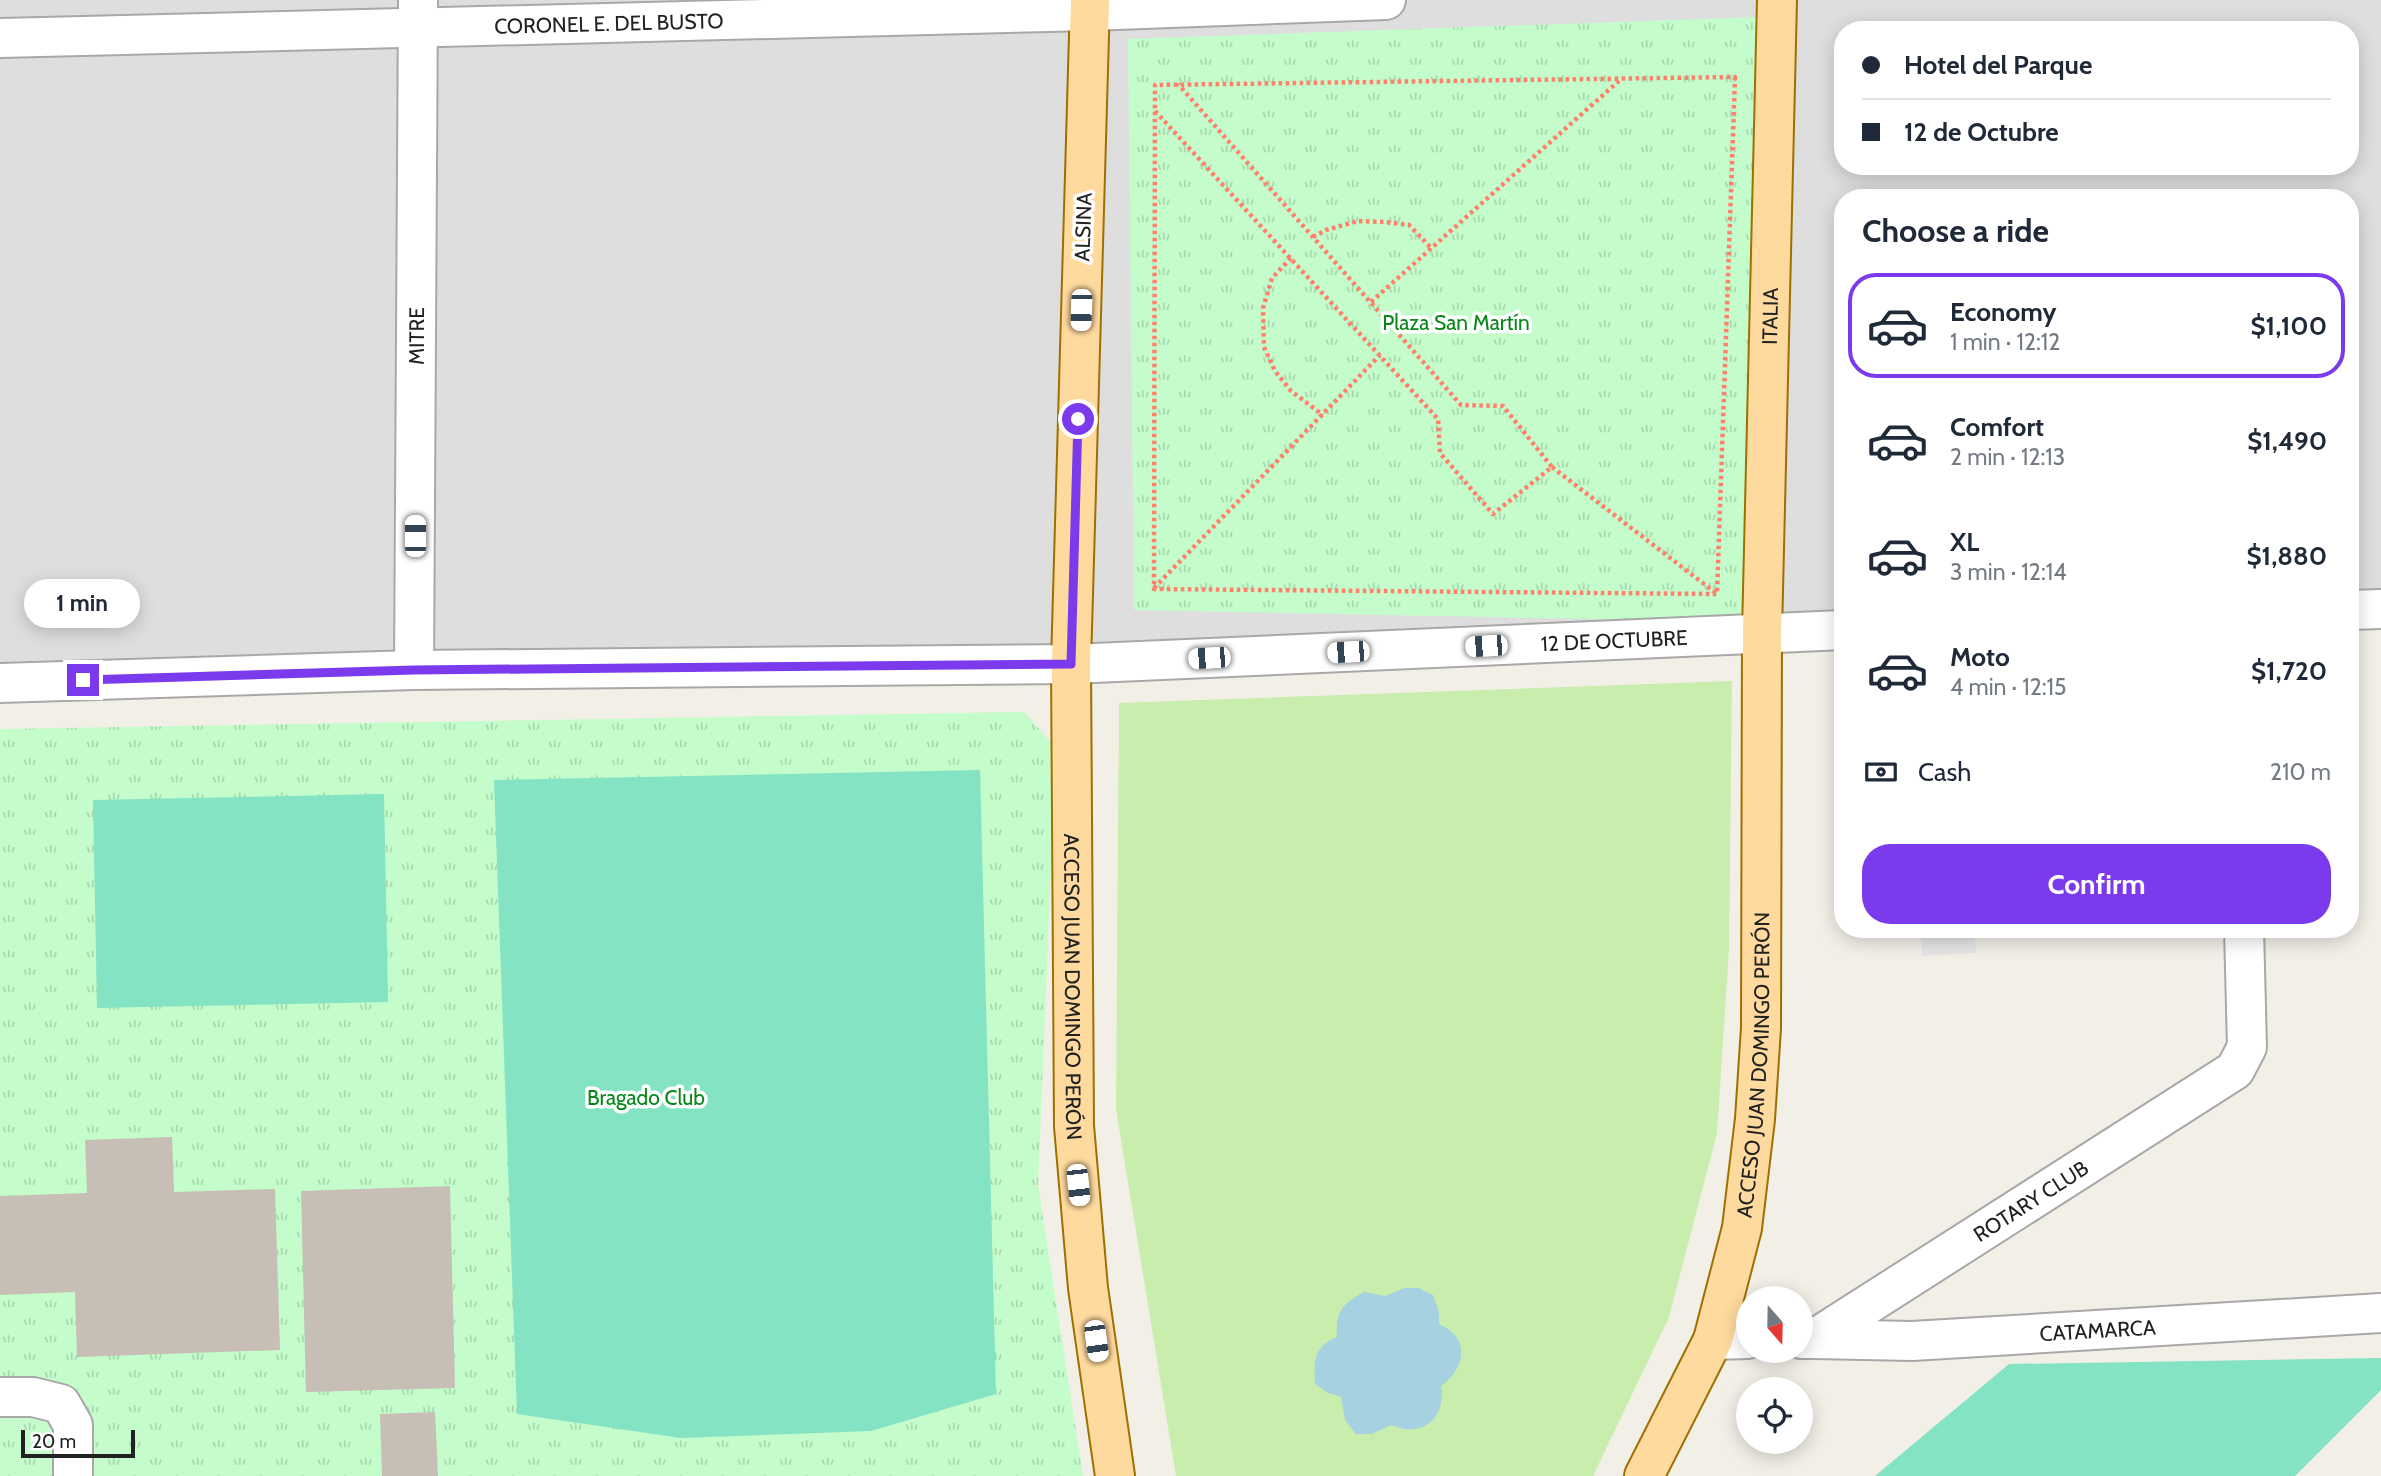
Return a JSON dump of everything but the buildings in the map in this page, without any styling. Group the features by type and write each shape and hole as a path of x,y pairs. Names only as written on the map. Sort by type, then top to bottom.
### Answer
{"main road":[{"name":"ITALIA","path":"1762,633 1777,0"},
{"name":"ALSINA","path":"1071,664 1090,5"},
{"name":"ACCESO JUAN DOMINGO PERÓN","path":"1644,1476 1730,1340 1760,1054 1762,633"},
{"name":"ACCESO JUAN DOMINGO PERÓN","path":"1071,664 1073,1126 1088,1287 1115,1476"}],"street":[{"name":"CORONEL E. DEL BUSTO","path":"0,38 417,13 1386,0"},
{"name":"MITRE","path":"414,670 417,13"},
{"path":"2359,610 2381,610"},
{"name":"12 DE OCTUBRE","path":"0,683 414,670 1071,664 1834,630"},
{"name":"ROTARY CLUB","path":"1813,1335 2235,1070 2247,1047 2245,938"},
{"name":"CATAMARCA","path":"1813,1339 1912,1341 2381,1312"},
{"path":"0,1397 33,1397 61,1404 74,1425 73,1476"}],"path":[{"path":"1154,589 1155,85 1735,78 1717,594"},
{"path":"1371,302 1622,79"},
{"path":"1178,84 1461,405 1503,406 1552,467 1717,594"},
{"path":"1155,110 1438,419 1440,453 1493,514 1552,467"},
{"path":"1313,237 1326,230 1359,221 1385,222 1409,225 1432,248"},
{"path":"1291,258 1272,278 1263,308 1264,347 1275,371 1291,391 1322,415"},
{"path":"1154,589 1380,355"},
{"path":"1154,589 1717,594"}],"shaded area":[{"path":"0,0 2381,0 2381,609 2359,610 2359,189 1834,189 1834,630 0,683"},
{"path":"1921,938 1975,938 1976,953 1922,956"}],"green space":[{"name":"Plaza San Martín","path":"1759,17 1743,622 1134,610 1128,39"},
{"path":"1732,681 1729,949 1717,1133 1669,1317 1593,1476 1176,1476 1116,1109 1119,703"},
{"name":"Bragado Club","path":"1024,712 1056,748 1038,1185 1083,1476 0,1476 0,729"},
{"path":"980,770 996,1394 871,1431 681,1438 517,1414 494,780"},
{"path":"384,794 388,1002 97,1008 93,800"},
{"path":"2381,1358 2381,1390 2295,1476 1875,1476 2009,1364"}],"water":[{"path":"1405,1288 1419,1288 1433,1295 1439,1312 1439,1324 1456,1337 1460,1345 1460,1362 1456,1371 1441,1386 1440,1408 1430,1423 1413,1429 1391,1425 1372,1434 1356,1434 1345,1420 1341,1397 1328,1393 1315,1384 1319,1350 1337,1337 1339,1315 1350,1301 1364,1292 1385,1296"}],"route":[{"path":"83,680 414,670 1071,664 1078,419"}]}
